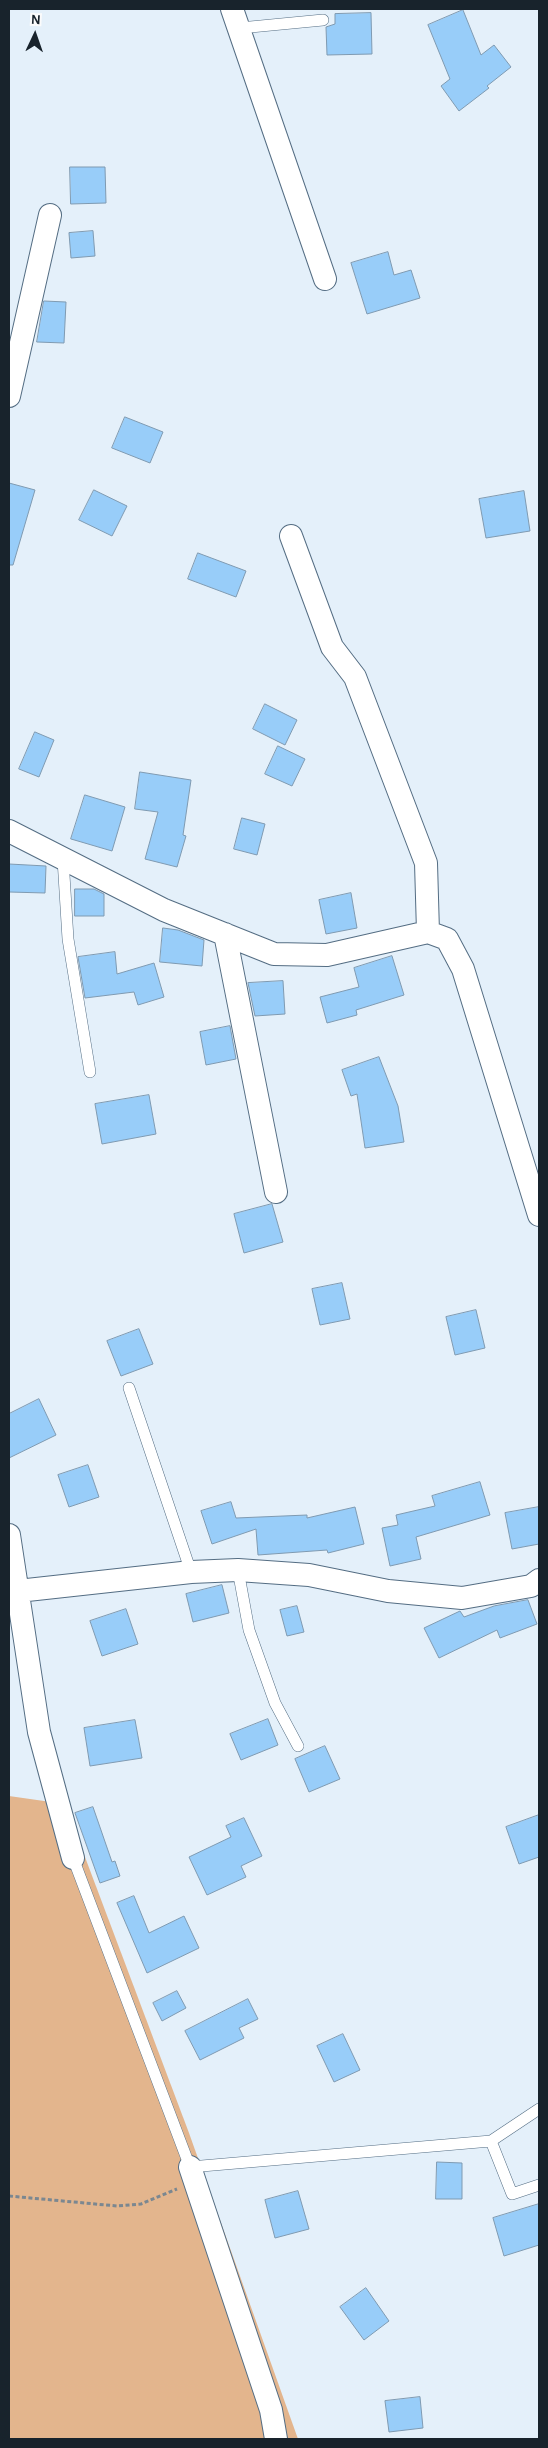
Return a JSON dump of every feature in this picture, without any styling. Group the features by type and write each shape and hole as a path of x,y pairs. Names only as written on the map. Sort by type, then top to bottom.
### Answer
{"street":[{"path":"236,19 325,279"},
{"path":"9,396 50,215"},
{"path":"291,536 332,647 355,677 426,863 428,932"},
{"path":"9,832 164,910 274,954 327,955 428,932 446,939 463,969 539,1215"},
{"path":"225,934 276,1192"},
{"path":"9,1536 39,1732 73,1858"},
{"path":"18,1591 191,1572 238,1570 309,1575 388,1591 462,1598 531,1586 539,1580"},
{"path":"192,2174 271,2410 276,2439"}],"lane":[{"path":"236,19 322,20"},
{"path":"63,859 68,939 90,1072"},
{"path":"129,1388 191,1572"},
{"path":"238,1570 249,1630 274,1703 298,1746"},
{"path":"73,1858 192,2174 490,2141 539,2109"},
{"path":"490,2141 512,2194 539,2185"}],"path":[{"path":"9,2196 117,2206 141,2204 192,2174"}],"shaded area":[{"path":"9,1796 65,1804 189,2133 298,2439 9,2439"}],"building":[{"path":"463,10 481,55 494,45 511,67 487,86 489,88 459,111 441,86 450,79 428,25"},
{"path":"371,13 372,54 327,55 326,27 335,24 335,14"},
{"path":"70,167 105,167 106,203 71,204"},
{"path":"93,231 95,256 71,258 69,233"},
{"path":"388,252 394,275 411,270 420,298 367,314 351,263"},
{"path":"44,301 66,302 64,343 37,342"},
{"path":"125,417 163,432 150,463 112,448"},
{"path":"9,483 35,490 13,565 9,565"},
{"path":"94,490 127,506 112,536 79,520"},
{"path":"524,491 530,531 486,538 479,499"},
{"path":"198,553 246,571 236,597 188,579"},
{"path":"265,704 297,720 285,745 253,729"},
{"path":"35,732 54,740 39,777 19,769"},
{"path":"278,746 305,759 292,786 265,774"},
{"path":"140,772 191,780 183,835 186,836 177,867 145,859 158,812 135,809"},
{"path":"85,795 125,807 112,851 71,839"},
{"path":"242,818 265,824 257,855 234,849"},
{"path":"9,864 46,866 45,893 9,892"},
{"path":"75,889 94,889 104,894 104,916 75,916"},
{"path":"351,893 357,928 326,934 319,900"},
{"path":"163,928 178,930 204,940 202,966 160,962"},
{"path":"115,952 117,974 154,963 164,997 138,1005 134,992 85,998 78,957"},
{"path":"392,956 404,995 356,1010 357,1015 327,1023 320,997 359,987 354,968"},
{"path":"283,981 285,1014 255,1016 248,983"},
{"path":"230,1026 236,1059 206,1065 200,1032"},
{"path":"379,1057 398,1106 404,1142 365,1148 357,1094 351,1096 342,1070"},
{"path":"149,1095 156,1134 102,1144 95,1104"},
{"path":"272,1204 283,1242 244,1253 234,1214"},
{"path":"342,1283 350,1319 320,1325 312,1289"},
{"path":"476,1310 485,1348 455,1355 446,1317"},
{"path":"139,1329 153,1364 121,1376 107,1341"},
{"path":"39,1399 56,1435 9,1458 9,1414"},
{"path":"88,1465 99,1497 69,1507 58,1475"},
{"path":"480,1482 490,1515 416,1537 421,1559 390,1566 382,1528 398,1525 396,1515 435,1506 432,1496"},
{"path":"231,1502 236,1518 307,1515 307,1518 355,1507 364,1544 328,1553 327,1550 258,1555 256,1529 212,1544 201,1511"},
{"path":"539,1507 539,1544 512,1549 505,1513"},
{"path":"222,1585 229,1613 193,1622 186,1594"},
{"path":"528,1600 537,1624 500,1638 497,1630 439,1658 424,1628 460,1611 464,1617 494,1606"},
{"path":"297,1606 304,1632 287,1636 280,1610"},
{"path":"126,1609 138,1644 102,1656 90,1621"},
{"path":"268,1719 278,1745 241,1760 230,1734"},
{"path":"135,1720 142,1758 90,1766 84,1728"},
{"path":"325,1746 340,1779 309,1792 295,1759"},
{"path":"93,1807 112,1862 115,1861 120,1876 100,1883 75,1813"},
{"path":"539,1815 539,1857 519,1864 506,1827"},
{"path":"244,1818 262,1856 241,1866 246,1877 207,1895 189,1857 231,1837 226,1826"},
{"path":"134,1896 149,1933 184,1916 199,1948 147,1973 117,1903"},
{"path":"177,1991 186,2008 162,2021 153,2003"},
{"path":"248,1999 258,2019 239,2028 244,2038 200,2060 185,2031"},
{"path":"343,2034 360,2070 334,2082 317,2046"},
{"path":"437,2162 462,2163 462,2199 436,2199"},
{"path":"298,2191 309,2229 275,2238 265,2200"},
{"path":"539,2204 539,2245 504,2256 493,2218"},
{"path":"366,2288 389,2321 364,2340 340,2307"},
{"path":"420,2397 423,2428 389,2432 385,2401"}]}
